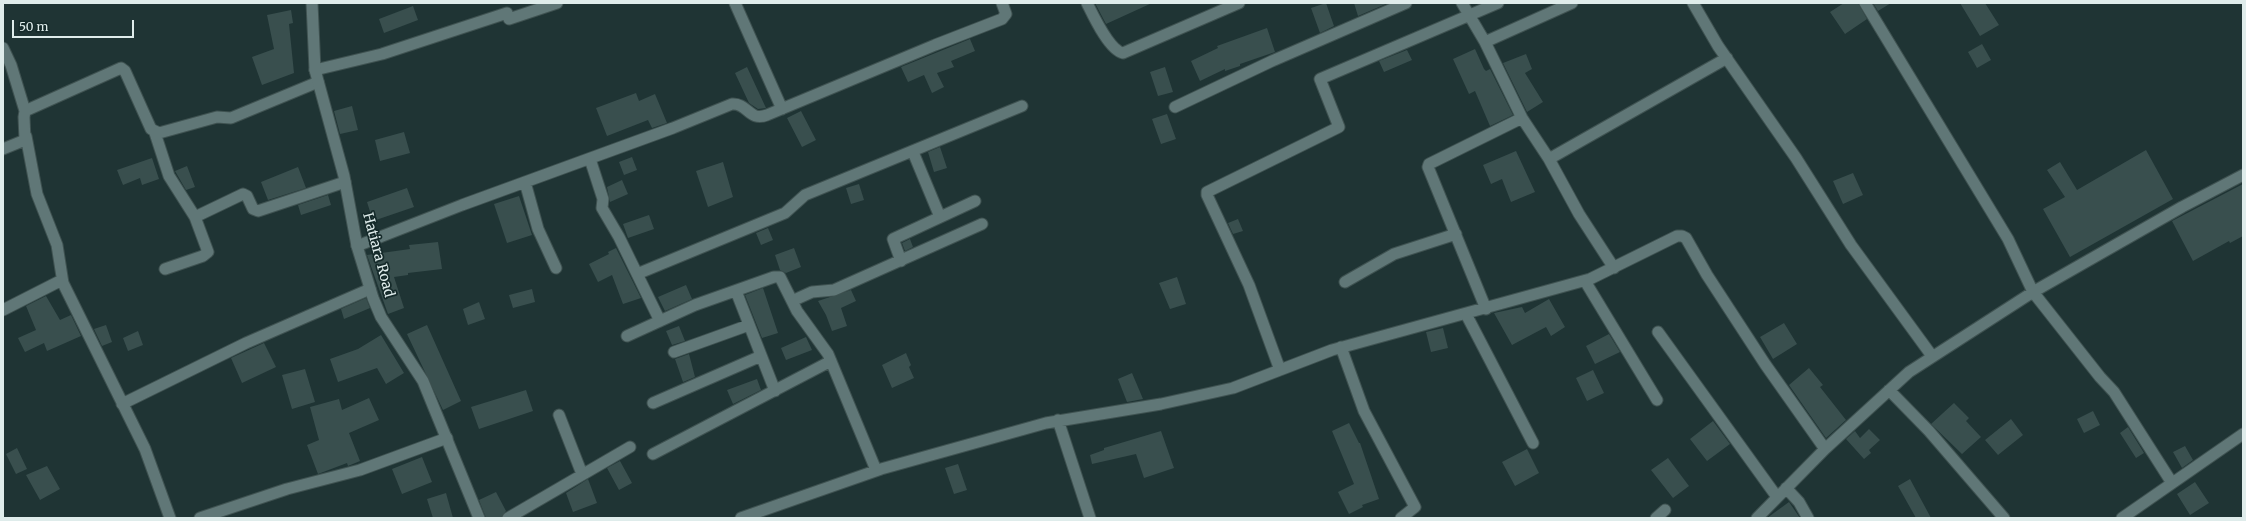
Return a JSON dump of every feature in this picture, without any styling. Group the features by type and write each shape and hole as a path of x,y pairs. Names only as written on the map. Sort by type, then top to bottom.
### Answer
{"street":[{"name":"Hatiara Road","path":"312,3 315,70 345,182 357,246 370,289 382,316 417,369 479,518"},
{"path":"315,70 382,54 508,16 557,3"},
{"path":"735,3 782,109"},
{"path":"357,246 732,104 737,104 754,116 760,118 934,45 1002,19 1006,14 1002,3"},
{"path":"1087,3 1101,30 1117,50 1123,53 1239,3"},
{"path":"1175,107 1272,61 1406,3"},
{"path":"1462,3 1485,42 1499,74 1522,118 1549,159 1579,214 1614,268"},
{"path":"1280,370 1253,295 1210,202 1207,192 1339,127 1320,79 1498,3"},
{"path":"1485,42 1572,3"},
{"path":"1693,3 1727,58 1796,158 1851,245 1932,356"},
{"path":"1865,3 2008,239 2033,292 2100,377 2114,392 2172,483"},
{"path":"3,48 11,65 25,111 24,117 26,136 37,194 57,245 63,283 149,460 170,518"},
{"path":"1549,159 1727,58"},
{"path":"25,111 121,68 125,71 151,129 155,133 171,180 195,218 208,252 203,256 165,269"},
{"path":"155,133 217,117 231,118 318,82"},
{"path":"637,274 785,213 805,195 1022,106"},
{"path":"1486,309 1428,165 1522,118"},
{"path":"3,149 21,142 26,136"},
{"path":"913,152 940,217"},
{"path":"590,159 603,199 602,208 619,237 660,321"},
{"path":"1757,518 1825,449 1909,372 2033,292 2182,207 2243,176"},
{"path":"195,218 243,194 247,196 254,209 258,211 345,182"},
{"path":"525,182 538,229 556,268"},
{"path":"901,261 893,239 975,201"},
{"path":"792,301 812,292 834,290 982,224"},
{"path":"1345,282 1394,254 1456,234"},
{"path":"741,518 876,470 1058,420 1112,413 1212,394 1341,347 1585,281 1677,236 1686,238 1707,275 1765,364 1825,449"},
{"path":"627,336 660,321 736,291 777,277 781,279 797,311 824,348 831,362 876,470"},
{"path":"1585,281 1657,400"},
{"path":"3,310 58,282 63,283"},
{"path":"122,404 246,343 370,289"},
{"path":"736,291 775,391"},
{"path":"1466,314 1533,444"},
{"path":"674,352 749,325"},
{"path":"1658,332 1777,497"},
{"path":"1341,347 1364,411 1415,507 1401,518"},
{"path":"653,403 761,356"},
{"path":"653,454 831,362"},
{"path":"1889,390 1929,431 2004,518"},
{"path":"559,415 582,474"},
{"path":"1058,420 1090,518"},
{"path":"2122,518 2243,434"},
{"path":"200,518 287,489 360,470 447,438"},
{"path":"508,518 630,447"},
{"path":"1786,488 1799,502 1808,518"},
{"path":"1656,518 1665,510"}],"building":[{"path":"1095,3 1152,3 1106,24"},
{"path":"1326,3 1334,26 1320,33 1311,8"},
{"path":"1354,3 1388,3 1358,16"},
{"path":"1844,3 1858,3 1867,19 1845,34 1830,12"},
{"path":"1873,3 1891,3 1878,11"},
{"path":"1960,3 1985,3 1999,25 1980,36"},
{"path":"413,6 418,20 384,33 379,19"},
{"path":"291,10 293,23 289,24 294,73 262,85 252,57 274,49 267,15"},
{"path":"1267,28 1275,52 1240,64 1240,66 1225,71 1225,69 1200,81 1191,61 1218,48 1217,46"},
{"path":"970,39 975,51 951,61 954,67 937,73 944,87 932,93 924,75 908,82 901,67"},
{"path":"1982,44 1991,60 1977,68 1968,52"},
{"path":"1475,49 1484,69 1486,71 1490,69 1513,115 1490,126 1475,91 1469,94 1453,59"},
{"path":"1407,50 1412,60 1384,72 1379,61"},
{"path":"1526,54 1532,69 1525,73 1543,102 1527,112 1503,63"},
{"path":"747,67 766,108 758,109 749,103 735,73"},
{"path":"1165,67 1173,92 1158,96 1150,72"},
{"path":"636,93 639,101 655,94 667,123 652,128 648,120 607,136 596,108"},
{"path":"352,106 358,130 340,134 334,111"},
{"path":"801,111 816,140 802,147 787,118"},
{"path":"1167,114 1176,139 1161,144 1152,119"},
{"path":"404,132 410,153 380,161 375,140"},
{"path":"940,147 947,168 934,172 928,152"},
{"path":"2146,150 2173,199 2070,257 2043,209 2065,197 2047,170 2060,162 2077,190"},
{"path":"1516,151 1535,192 1511,202 1502,179 1491,184 1483,165"},
{"path":"632,157 637,170 624,175 619,162"},
{"path":"152,158 159,179 142,185 140,178 123,185 117,170"},
{"path":"723,162 733,197 708,207 696,171"},
{"path":"187,166 195,187 186,190 175,171"},
{"path":"298,167 306,188 268,200 261,182"},
{"path":"1853,173 1863,195 1843,204 1833,181"},
{"path":"622,180 628,194 610,202 607,187"},
{"path":"859,184 864,200 851,204 846,188"},
{"path":"2243,184 2243,236 2230,243 2229,241 2193,261 2172,221"},
{"path":"407,188 414,207 373,221 367,202"},
{"path":"328,195 331,205 301,215 298,205"},
{"path":"519,196 532,235 507,243 494,204"},
{"path":"649,215 654,229 628,238 623,224"},
{"path":"1238,219 1243,231 1233,234 1228,223"},
{"path":"768,228 773,240 761,245 756,233"},
{"path":"910,239 913,247 905,251 902,243"},
{"path":"438,242 442,269 408,273 408,275 394,277 404,308 388,314 367,255 410,249 409,245"},
{"path":"616,248 641,298 623,304 612,275 598,282 589,264 609,254 608,252"},
{"path":"794,248 801,267 786,273 780,270 775,255"},
{"path":"1177,277 1186,304 1170,309 1159,283"},
{"path":"686,285 692,299 665,311 658,297"},
{"path":"763,288 778,333 762,338 745,295"},
{"path":"532,289 535,302 513,308 509,295"},
{"path":"851,290 856,301 841,308 847,326 832,331 826,315 818,301"},
{"path":"46,296 60,320 71,315 81,336 47,351 44,343 25,352 18,338 36,330 26,306"},
{"path":"366,298 370,308 344,319 341,309"},
{"path":"1549,299 1565,327 1551,336 1546,327 1512,345 1494,313 1522,307 1525,313"},
{"path":"479,302 485,319 468,325 463,309"},
{"path":"1784,323 1797,344 1773,359 1760,337"},
{"path":"106,325 112,342 102,346 94,329"},
{"path":"427,325 461,401 443,410 407,334"},
{"path":"679,326 685,341 672,345 666,331"},
{"path":"1443,328 1448,348 1431,352 1426,332"},
{"path":"138,331 143,345 128,351 123,338"},
{"path":"1609,334 1620,352 1595,364 1586,346"},
{"path":"381,335 404,373 386,384 377,368 338,382 330,359 358,349"},
{"path":"806,337 812,350 786,360 781,348"},
{"path":"264,343 276,367 242,383 231,358"},
{"path":"906,353 911,365 909,367 914,378 892,388 882,365"},
{"path":"689,354 695,377 683,382 675,359"},
{"path":"1809,368 1823,385 1820,387 1846,420 1826,438 1789,385"},
{"path":"305,369 315,402 292,409 282,375"},
{"path":"1593,370 1604,393 1587,401 1576,378"},
{"path":"1132,373 1143,399 1127,402 1118,379"},
{"path":"757,379 761,390 733,404 727,390"},
{"path":"526,390 533,411 479,429 471,407"},
{"path":"369,398 379,420 349,433 360,461 348,466 347,463 318,474 307,445 319,440 310,407 339,399 342,410"},
{"path":"1954,403 1969,418 1966,421 1981,437 1962,454 1931,424"},
{"path":"2093,411 2100,425 2084,433 2077,419"},
{"path":"2011,419 2023,435 1998,455 1985,440"},
{"path":"1713,421 1730,444 1707,461 1690,439"},
{"path":"1349,423 1360,443 1379,499 1362,505 1363,507 1349,514 1338,492 1354,484 1332,431"},
{"path":"2128,427 2144,453 2136,458 2120,433"},
{"path":"1869,429 1880,440 1869,450 1871,453 1864,459 1846,439 1855,431 1860,438"},
{"path":"1161,431 1174,468 1144,478 1136,454 1092,464 1090,455 1104,450 1104,448"},
{"path":"2185,446 2193,460 2182,468 2173,452"},
{"path":"17,448 27,469 16,474 6,454"},
{"path":"1527,449 1539,473 1515,486 1502,462"},
{"path":"422,457 432,482 402,494 392,469"},
{"path":"1668,458 1689,486 1673,498 1651,470"},
{"path":"620,461 632,483 619,490 607,468"},
{"path":"958,464 967,490 954,494 945,468"},
{"path":"47,466 60,489 40,500 26,475"},
{"path":"588,479 597,503 573,512 566,493"},
{"path":"1910,479 1931,518 1916,518 1898,486"},
{"path":"2195,482 2209,503 2190,515 2177,494"},
{"path":"496,492 506,511 501,518 486,518 479,500"},
{"path":"446,493 453,518 433,518 427,499"},
{"path":"1789,502 1800,518 1767,518"}]}
